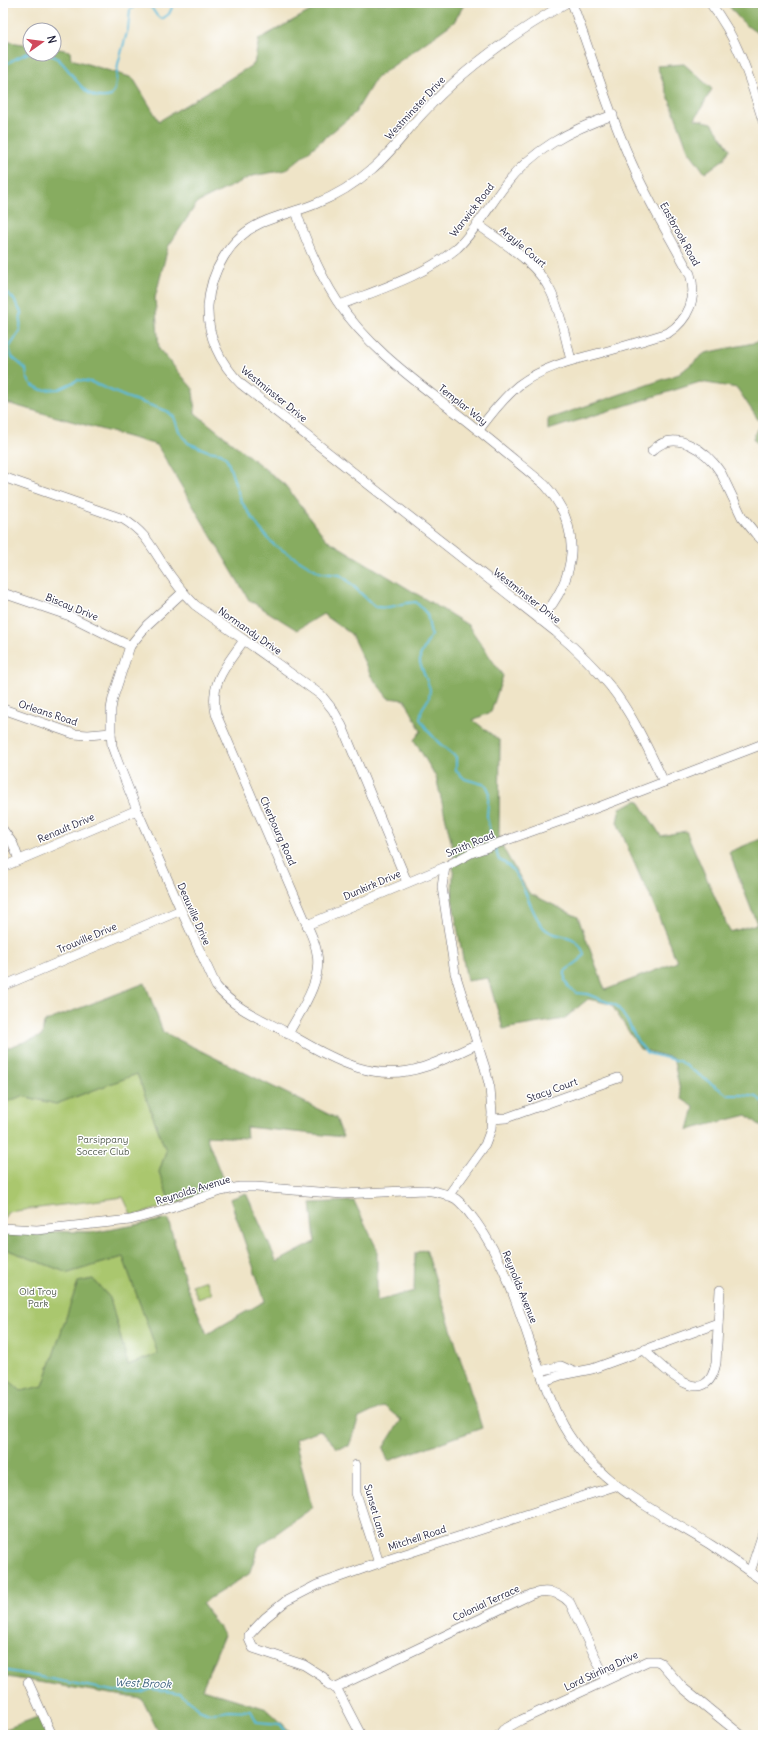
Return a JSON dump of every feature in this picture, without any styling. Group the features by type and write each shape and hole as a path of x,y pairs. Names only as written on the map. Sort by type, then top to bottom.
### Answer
{"street":[{"name":"Westminster Drive","path":"566,3 533,22 457,79 423,113 372,169 329,197 261,224 249,231 231,248 218,267 210,289 208,312 213,340 225,365 241,384 578,651 611,687 636,725 664,782"},
{"name":"Eastbrook Road","path":"478,431 495,409 518,386 542,371 571,360 668,333 679,325 685,318 693,296 693,287 690,274 652,208 636,173 572,3"},
{"path":"710,3 721,16 738,49 763,121"},
{"name":"Warwick Road","path":"340,305 402,280 436,263 458,246 477,224 514,175 541,150 569,132 613,115"},
{"name":"Templar Way","path":"296,211 315,260 340,305 372,343 393,363 545,485 557,500 566,521 571,549 570,567 560,594 540,620"},
{"name":"Argyle Court","path":"477,224 531,265 546,283 557,304 571,360"},
{"path":"652,451 663,443 672,441 686,443 703,452 716,465 721,473 747,524 763,541"},
{"name":"Normandy Drive","path":"3,477 123,519 136,527 146,537 182,592 206,614 321,695 333,710 342,726 408,882"},
{"name":"Deauville Drive","path":"182,592 147,625 130,646 113,698 110,733 112,746 137,810 210,976 222,993 239,1007 346,1064 384,1072 398,1072 424,1067 477,1044"},
{"name":"Biscay Drive","path":"3,593 70,616 130,646"},
{"name":"Cherbourg Road","path":"244,640 219,677 214,695 216,714 222,732 307,925 317,954 317,975 314,984 288,1034"},
{"name":"Orleans Road","path":"3,709 74,734 88,735 110,733"},
{"name":"Smith Road","path":"448,1196 485,1145 489,1137 492,1119 490,1088 455,973 442,887 445,867 471,853 763,744"},
{"name":"Renault Drive","path":"3,867 137,810"},
{"path":"3,830 13,844 19,860"},
{"name":"Dunkirk Drive","path":"307,925 445,867"},
{"name":"Trouville Drive","path":"3,986 180,910"},
{"name":"Stacy Court","path":"492,1119 506,1118 618,1078"},
{"name":"Reynolds Avenue","path":"3,1228 37,1230 130,1220 222,1191 244,1187 343,1194 424,1190 436,1191 448,1196 456,1200 465,1208 483,1232 497,1257 512,1291 544,1382 559,1418 577,1446 615,1486 635,1500 710,1545 763,1581"},
{"path":"644,1350 680,1382 689,1385 700,1385 708,1380 715,1368 720,1290"},
{"path":"544,1382 574,1372 592,1369 718,1323"},
{"path":"540,1371 561,1366 574,1372"},
{"name":"Sunset Lane","path":"356,1465 356,1493 379,1563"},
{"name":"Mitchell Road","path":"335,1688 328,1684 316,1671 304,1665 253,1648 249,1635 265,1618 286,1602 317,1585 379,1563 615,1486"},
{"path":"750,1572 763,1534"},
{"name":"Colonial Terrace","path":"335,1688 525,1597 536,1592 546,1591 560,1595 570,1603 606,1680"},
{"name":"Lord Stirling Drive","path":"499,1735 503,1730 521,1720 648,1661 657,1661 661,1663 683,1688 739,1734"},
{"path":"28,1682 52,1735"},
{"path":"335,1688 361,1735"}],"green space":[{"path":"325,3 465,3 454,22 376,78 355,113 286,170 252,176 197,203 168,247 155,298 159,349 193,389 195,413 285,485 326,539 468,625 503,676 491,712 473,720 500,741 499,835 504,850 529,893 578,917 605,990 677,962 649,893 642,881 617,822 620,808 638,800 661,836 686,831 730,932 757,924 729,852 763,838 763,1128 747,1115 688,1130 694,1107 682,1099 673,1058 640,1049 611,1004 588,999 564,1019 503,1029 488,978 467,981 452,898 454,854 436,777 414,740 421,731 405,700 388,698 371,676 351,634 323,614 297,630 249,600 157,445 3,402 3,41 22,44 22,62 62,62 62,50 70,51 71,59 133,78 159,121 254,64 259,39"},
{"path":"727,3 749,3 759,8 763,6 763,35 743,22"},
{"path":"684,64 712,89 695,119 712,123 730,149 724,159 705,173 688,150 657,66"},
{"path":"763,341 763,452 753,438 761,424 737,388 700,382 548,430 548,419 679,374 705,353"},
{"path":"145,983 163,1032 336,1118 343,1137 246,1127 247,1138 206,1136 225,1185 171,1205 159,1172 166,1151 137,1074 56,1104 23,1096 3,1103 3,1049 42,1036 44,1022"},
{"name":"Parsippany Soccer Club","path":"137,1074 166,1151 159,1172 171,1205 132,1216 123,1197 8,1212 3,1220 3,1103 22,1096 56,1104"},
{"path":"246,1193 277,1262 315,1242 311,1203 354,1201 377,1249 377,1301 414,1291 415,1253 426,1249 482,1428 388,1461 383,1448 401,1420 384,1406 359,1418 349,1446 337,1448 320,1430 295,1439 312,1508 259,1546 249,1574 202,1603 224,1635 202,1689 267,1709 294,1735 160,1735 142,1699 7,1677 3,1679 3,1375 21,1391 43,1386 78,1282 93,1279 110,1298 128,1365 158,1354 123,1257 68,1273 3,1248 3,1231 97,1232 168,1219 187,1287 207,1334 265,1301 230,1199"},
{"name":"Old Troy Park","path":"3,1248 68,1273 123,1257 158,1354 128,1365 110,1298 93,1279 78,1282 43,1386 21,1391 3,1375"},
{"path":"206,1280 212,1294 198,1299 192,1285"},
{"path":"43,1715 53,1735 3,1735 3,1730"}],"waterway":[{"path":"61,62 84,89 92,95 100,97 111,96 115,89 118,64 128,29 130,10 137,4 151,7 157,16 162,19 169,14 174,3"},
{"path":"3,66 22,56"},
{"path":"3,290 13,298 21,312 20,331 9,348 12,357 26,369 27,378 32,385 42,390 59,389 78,380 91,382 126,397 167,411 174,417 179,431 188,443 208,451 221,453 227,459 241,501 260,529 274,545 321,573 340,575 374,606 389,607 416,602 427,614 431,635 420,656 420,663 430,689 429,698 422,709 420,719 439,743 456,757 456,771 465,779 486,785 489,791 487,816 492,842"},
{"path":"495,848 499,860 507,865 520,881 533,911 544,928 554,934 571,938 580,946 584,954 580,960 565,971 565,980 569,988 577,993 587,994 617,1006 628,1022 638,1042 647,1053 679,1061 728,1095 757,1097 763,1102"},
{"name":"West Brook","path":"3,1670 119,1692 141,1693 151,1689 180,1693 199,1709 209,1713 228,1710 251,1711 257,1722 280,1724 289,1735"}]}
